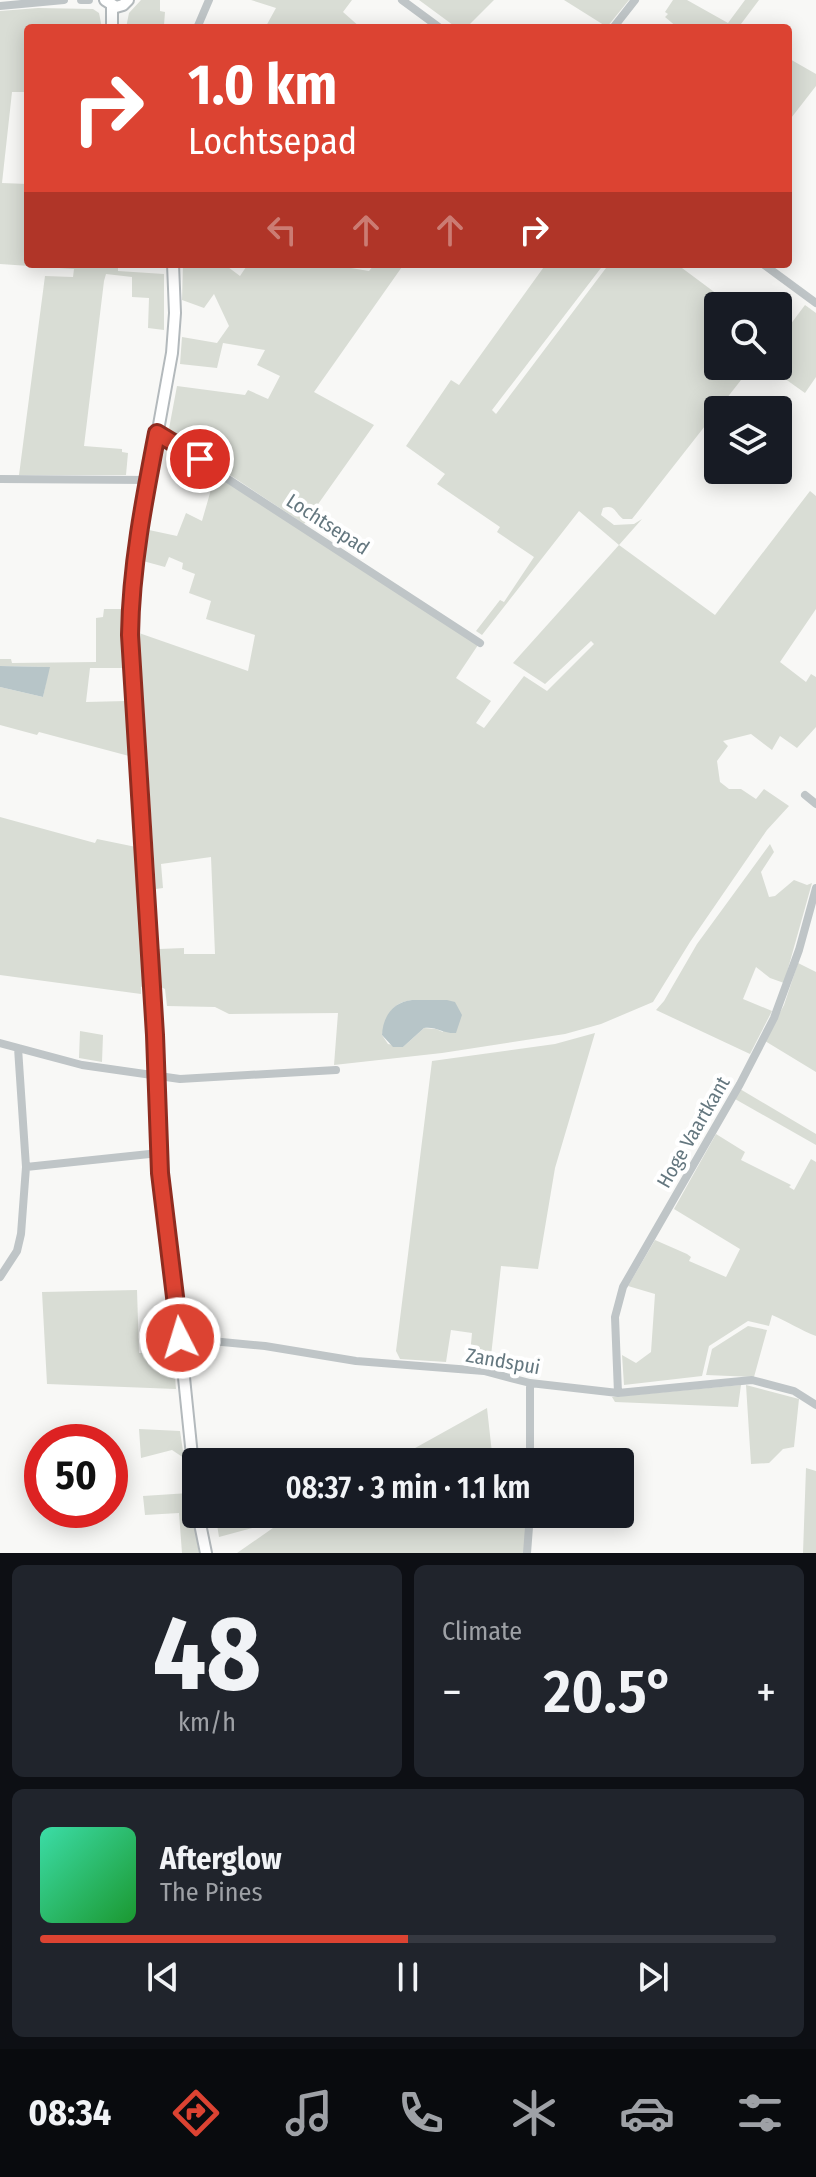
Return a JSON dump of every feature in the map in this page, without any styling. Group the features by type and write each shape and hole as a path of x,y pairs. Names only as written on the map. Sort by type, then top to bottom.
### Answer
{"main road":[{"path":"115,24 116,3"},
{"path":"173,268 174,327 132,574 130,635 159,1153 191,1448"},
{"path":"201,1528 206,1553"}],"street":[{"path":"0,6 64,0"},
{"path":"81,0 89,0"},
{"path":"199,24 209,0"},
{"path":"402,0 435,24"},
{"path":"616,24 635,0"},
{"path":"768,268 816,303"},
{"name":"Lochtsepad","path":"157,433 480,643"},
{"path":"0,479 148,480"},
{"path":"805,795 816,804"},
{"name":"Hoge Vaartkant","path":"618,1393 615,1317 623,1287 726,1109 774,1018 799,950 816,888"},
{"path":"0,1043 82,1065 156,1077 221,1078 336,1070"},
{"path":"0,1277 20,1243 26,1167 18,1048"},
{"path":"26,1167 159,1153"},
{"name":"Zandspui","path":"180,1338 356,1361 484,1371 530,1383 618,1393 741,1379 794,1391 816,1405"},
{"path":"530,1383 530,1448"},
{"path":"527,1553 529,1528"}],"shaded area":[{"path":"141,0 160,0 160,11 165,12 164,24 127,24 129,13"},
{"path":"251,0 352,0 343,12 356,24 267,24 276,8"},
{"path":"419,0 494,0 470,24 452,24"},
{"path":"564,0 629,0 609,24 602,24"},
{"path":"673,0 687,0 728,23 745,0 759,0 741,24 673,24 665,17 668,14 665,12"},
{"path":"93,9 99,13 101,24 24,24 24,92 12,92 2,183 24,184 24,266 0,264 0,11"},
{"path":"792,60 816,74 816,86 792,117"},
{"path":"59,268 118,268 118,271 164,274 164,330 148,328 149,298 132,297 132,277 106,274 104,281 84,446 122,449 122,452 128,453 126,475 19,475 45,276 73,277 74,269"},
{"path":"183,268 229,268 240,276 245,268 351,268 369,271 372,268 401,268 314,392 374,425 304,524 168,434 177,386 245,395 248,390 268,399 280,376 257,365 265,350 223,343 217,368 180,364 182,337 217,343 229,326 214,294 204,308 182,300"},
{"path":"543,268 601,268 492,410 496,414 606,268 682,268 714,292 704,292 704,380 741,380 728,396 704,396 704,427 632,519 623,519 610,507 603,508 601,515 614,525 634,524 642,519 619,545 579,511 482,635 476,631 500,600 504,602 534,557 497,532 500,527 437,484 445,474 406,446 451,380 459,385"},
{"path":"805,305 816,313 816,377 805,393 787,380 792,380 792,322"},
{"path":"216,472 478,645 456,678 491,701 476,723 484,728 524,676 547,691 594,644 591,641 545,684 513,663 619,545 715,615 810,491 816,496 816,609 780,662 806,682 811,674 816,677 816,727 797,748 780,736 772,750 751,734 723,741 728,746 717,761 720,782 729,789 741,789 756,799 764,789 789,806 767,830 653,1002 601,1024 565,1034 442,1053 334,1065 338,1013 229,1014 215,1007 167,1006 165,989 161,987 159,949 184,948 184,954 215,954 211,857 161,864 163,888 156,889 139,633 248,671 255,635 206,619 211,601 189,593 195,574 182,569 183,563 169,557 165,567 143,561 149,530 177,536 186,513 202,521","holes":["412,1000 429,1002 443,1032 424,1028 403,1047 388,1044 382,1035 394,1007"]},
{"path":"104,609 122,609 124,668 90,668 86,702 126,701 129,756 0,725 0,687 43,697 49,667 0,666 0,659 11,659 12,663 96,662 96,618 103,617"},
{"path":"0,666 50,667 43,697 0,687"},
{"path":"0,817 95,843 97,839 136,847 144,986 141,987 141,994 0,975"},
{"path":"770,844 774,852 761,872 769,897 775,896 794,880 807,885 812,883 784,983 770,978 756,967 743,999 772,1011 750,1054 656,1010 697,944"},
{"path":"798,963 816,972 816,1072 765,1041 784,1005"},
{"path":"412,1000 455,1002 462,1015 456,1033 424,1028 403,1047 393,1047 382,1035 384,1022 394,1007"},
{"path":"80,1031 103,1035 102,1062 79,1058"},
{"path":"595,1033 555,1168 538,1269 501,1266 490,1365 469,1365 472,1333 451,1330 446,1362 400,1359 396,1351 432,1061 555,1044"},
{"path":"740,1089 816,1134 816,1145 735,1099"},
{"path":"716,1134 745,1152 741,1160 791,1185 789,1187 794,1190 811,1159 816,1162 816,1336 772,1315 769,1326 748,1321 709,1346 702,1376 624,1385 622,1355 636,1363 651,1352 655,1294 628,1286 655,1240 687,1254 691,1257 689,1261 726,1277 740,1249 674,1209"},
{"path":"137,1290 139,1353 173,1353 176,1389 47,1384 42,1292"},
{"path":"748,1326 767,1330 754,1377 706,1375 712,1349"},
{"path":"741,1385 738,1407 615,1402 612,1397"},
{"path":"746,1385 799,1399 794,1447 783,1449 769,1463 751,1464"},
{"path":"487,1408 491,1448 415,1448"},
{"path":"139,1429 180,1431 182,1457 172,1450 141,1458"},
{"path":"806,1468 816,1471 816,1553 803,1553"},
{"path":"182,1493 182,1528 195,1528 199,1553 182,1553 179,1513 145,1515 143,1496"},
{"path":"218,1528 252,1528 219,1537"},
{"path":"273,1528 526,1528 524,1553 237,1553"}],"route":[{"path":"180,1338 160,1173 130,604 132,574 157,433 200,459"}]}
